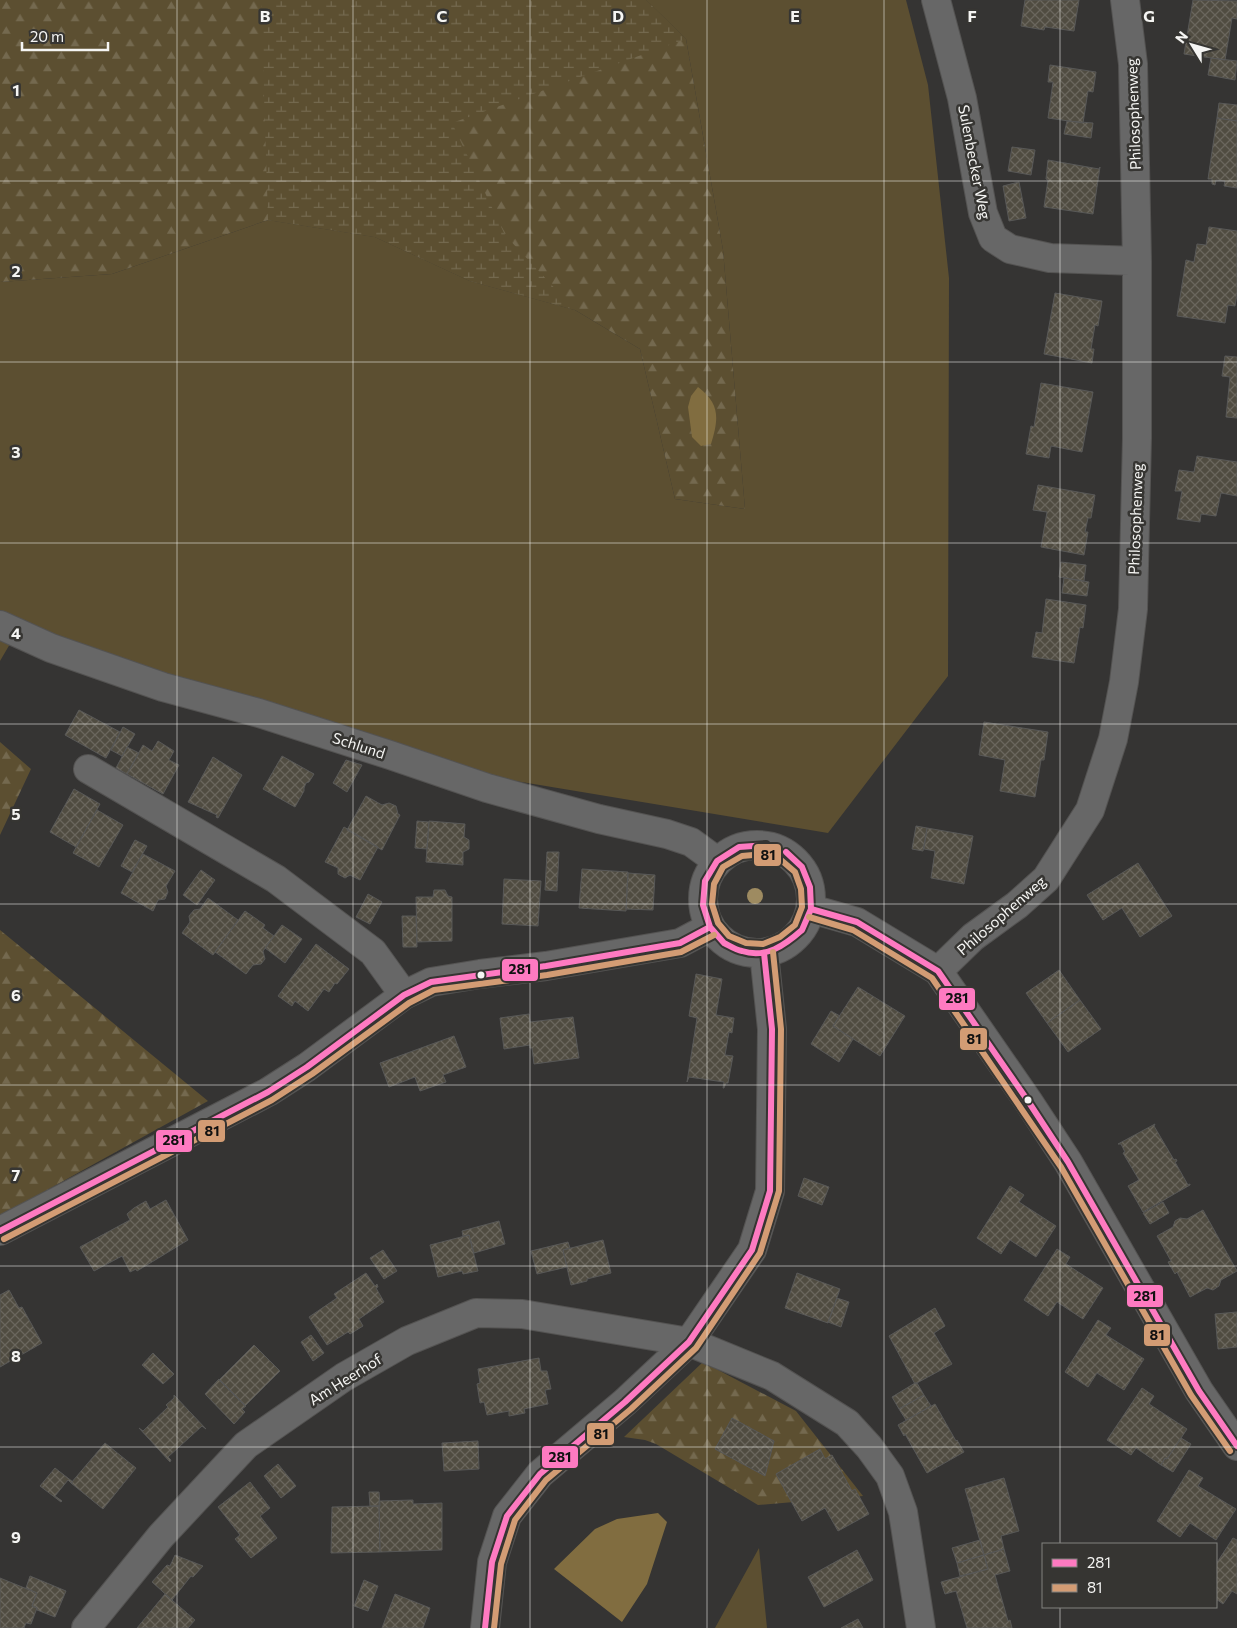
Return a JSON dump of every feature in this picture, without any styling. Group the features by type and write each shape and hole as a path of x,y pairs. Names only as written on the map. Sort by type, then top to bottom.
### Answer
{"street":[{"name":"Sulenbecker Weg","path":"936,0 962,98 983,214 992,238 1010,249 1050,258 1137,261"},
{"name":"Philosophenweg","path":"938,971 973,937 1017,905 1046,878 1090,810 1113,738 1124,682 1133,609 1138,438 1133,64 1125,0"},
{"name":"Schlund","path":"0,625 51,648 163,687 259,713 487,788 599,820 667,834 691,842 717,861"},
{"path":"88,769 276,879 372,952 404,995"},
{"path":"766,845 786,852 802,868 810,887 810,909 802,930 786,945 764,953 743,952 724,943 710,927 702,904 705,881 717,861 739,847 766,845"},
{"path":"810,909 857,922 938,971 1068,1162 1199,1391 1237,1446"},
{"path":"0,1231 268,1092 307,1067 404,995 431,982 546,966 680,944 710,927"},
{"path":"485,1628 492,1562 507,1516 540,1474 625,1402 689,1342 752,1250 770,1191 772,1029 764,953"},
{"name":"Am Heerhof","path":"86,1628 161,1536 246,1445 344,1377 407,1341 476,1313 522,1314 689,1342 772,1376 847,1423 869,1447 890,1476 903,1512 920,1628"}],"green space":[{"path":"0,0 646,0 686,39 723,250 745,509 675,499 640,349 575,310 470,281 375,237 268,220 112,274 0,282"},
{"path":"261,0 646,0 686,39 452,123 505,235 575,310 470,281 375,237 268,220"},
{"path":"646,0 906,0 928,85 949,278 948,676 828,833 504,779 215,687 17,632 0,661 0,282 112,274 268,220 375,237 470,281 575,310 640,349 675,499 745,509 723,250 686,39"},
{"path":"0,742 31,769 0,835"},
{"path":"0,930 208,1101 0,1216"},
{"path":"703,1362 796,1411 863,1496 758,1505 656,1444 645,1440 624,1437"},
{"path":"759,1548 767,1628 715,1628"}],"shaded area":[{"path":"698,387 710,399 716,412 711,444 701,446 692,437 688,407 691,396"},
{"path":"658,1513 667,1522 647,1584 622,1622 554,1569 595,1529 617,1519"}],"building":[{"path":"1025,0 1079,0 1074,31 1045,27 1044,30 1021,26"},
{"path":"1193,0 1237,1 1237,19 1232,18 1225,60 1184,54"},
{"path":"1211,58 1237,61 1235,80 1208,75"},
{"path":"1050,65 1096,72 1093,92 1088,91 1083,123 1048,118 1053,82 1048,82"},
{"path":"1219,103 1237,105 1237,121 1217,118"},
{"path":"1217,118 1237,121 1237,188 1224,186 1225,181 1216,180 1215,185 1212,184 1212,179 1208,179"},
{"path":"1067,121 1093,123 1091,138 1064,134"},
{"path":"1012,147 1035,150 1031,175 1008,171"},
{"path":"1048,160 1099,169 1100,167 1093,214 1044,207 1048,180 1046,179"},
{"path":"1019,182 1026,218 1009,221 1003,186"},
{"path":"1209,227 1237,231 1237,294 1235,306 1228,305 1225,323 1177,316 1186,260 1194,262 1197,244 1206,245"},
{"path":"1055,293 1102,301 1098,326 1095,325 1091,349 1094,349 1092,363 1044,354"},
{"path":"1225,356 1237,357 1237,418 1226,417 1230,377 1222,376"},
{"path":"1041,383 1093,392 1082,452 1051,446 1049,458 1026,454 1031,426 1034,427"},
{"path":"1197,456 1237,462 1237,496 1221,493 1216,516 1201,514 1200,522 1177,519 1182,491 1175,491 1179,470 1194,472"},
{"path":"1038,485 1095,495 1091,518 1088,518 1085,532 1088,532 1084,555 1041,547 1047,512 1033,510"},
{"path":"1061,562 1086,565 1084,581 1059,577"},
{"path":"1064,578 1089,582 1087,596 1062,593"},
{"path":"1046,599 1086,605 1083,628 1080,627 1074,663 1032,657 1036,632 1042,633"},
{"path":"79,710 120,732 106,758 65,735"},
{"path":"984,722 1048,732 1044,760 1041,760 1035,797 1000,791 1005,760 979,755"},
{"path":"123,727 135,734 122,756 111,750"},
{"path":"158,741 174,751 169,760 179,765 163,794 127,774 143,745 152,751"},
{"path":"127,747 139,753 127,774 116,768"},
{"path":"282,756 314,774 309,782 306,783 304,791 295,807 263,789"},
{"path":"213,757 242,775 218,818 216,817 217,815 188,802"},
{"path":"346,760 362,765 347,792 333,783"},
{"path":"74,789 100,804 76,847 50,832"},
{"path":"366,796 382,805 389,803 396,806 400,815 382,850 347,830"},
{"path":"97,810 123,825 99,867 73,853"},
{"path":"417,821 429,822 427,849 415,848"},
{"path":"429,821 465,824 464,837 469,840 469,849 463,852 463,865 426,862"},
{"path":"916,826 927,828 923,851 912,849"},
{"path":"344,827 378,847 360,880 350,875 345,878 338,874 338,868 325,862"},
{"path":"927,828 973,836 964,884 931,878 935,851 924,849"},
{"path":"135,840 147,846 132,872 121,866"},
{"path":"547,852 559,852 557,891 545,890"},
{"path":"143,854 175,871 166,886 168,892 165,899 158,900 153,911 121,893"},
{"path":"1138,863 1172,916 1140,937 1122,908 1103,920 1087,895"},
{"path":"582,869 628,872 626,911 579,908"},
{"path":"201,870 215,880 197,905 183,895"},
{"path":"628,873 655,875 653,910 626,909"},
{"path":"504,879 541,881 538,926 502,924"},
{"path":"434,890 445,890 448,896 452,897 452,941 417,942 416,897 433,897"},
{"path":"368,894 382,902 370,924 356,917"},
{"path":"208,898 238,920 213,955 182,933 190,922 189,916 194,910 200,909"},
{"path":"245,911 265,925 263,928 274,936 263,951 265,959 261,964 253,965 246,974 215,952"},
{"path":"402,916 416,916 417,947 403,947"},
{"path":"282,925 302,939 285,963 265,948"},
{"path":"316,944 349,969 329,992 324,989 308,1011 295,1001 292,1006 278,996"},
{"path":"1059,970 1080,1000 1047,1023 1026,993"},
{"path":"696,974 722,979 716,1015 734,1018 732,1033 729,1032 725,1055 733,1056 728,1083 726,1083 724,1088 724,1082 689,1077 687,1082 697,1018 689,1016"},
{"path":"858,987 905,1016 880,1056 833,1026"},
{"path":"1080,1000 1101,1029 1068,1052 1047,1023"},
{"path":"831,1011 840,1016 833,1026 853,1039 839,1062 811,1044"},
{"path":"529,1014 530,1022 573,1017 579,1058 534,1064 530,1045 504,1049 500,1018"},
{"path":"454,1036 466,1067 443,1075 446,1082 420,1091 415,1077 389,1087 380,1063"},
{"path":"1155,1124 1154,1126 1174,1160 1176,1159 1177,1161 1175,1162 1188,1185 1190,1185 1143,1212 1128,1186 1139,1180 1123,1153 1125,1152 1121,1144 1118,1144"},
{"path":"804,1178 829,1187 822,1205 798,1196"},
{"path":"1010,1186 1024,1195 1019,1202 1056,1226 1036,1257 1010,1240 1001,1254 977,1238"},
{"path":"166,1200 188,1240 137,1271 136,1269 130,1272 122,1256 94,1271 80,1247 130,1220 127,1214 146,1201 150,1209"},
{"path":"1163,1202 1169,1213 1150,1224 1143,1213"},
{"path":"1203,1210 1237,1271 1221,1280 1219,1286 1213,1290 1207,1288 1190,1297 1177,1272 1175,1274 1168,1262 1171,1261 1157,1236 1173,1227 1175,1221 1180,1218 1187,1219"},
{"path":"499,1221 505,1244 474,1253 469,1235 463,1236 462,1231"},
{"path":"469,1235 478,1271 463,1274 462,1271 438,1277 430,1245"},
{"path":"603,1240 611,1273 571,1285 563,1250"},
{"path":"568,1242 570,1248 563,1250 567,1267 537,1274 531,1251"},
{"path":"1057,1249 1070,1257 1066,1264 1103,1288 1083,1319 1057,1302 1048,1316 1024,1300"},
{"path":"383,1250 397,1271 384,1279 370,1258"},
{"path":"366,1273 375,1286 377,1284 378,1287 376,1288 384,1302 359,1319 363,1326 350,1334 348,1332 327,1345 309,1317 337,1298 334,1294"},
{"path":"797,1273 840,1289 828,1323 785,1308"},
{"path":"9,1290 19,1308 22,1307 42,1343 0,1367 0,1295"},
{"path":"837,1298 849,1302 841,1327 828,1322"},
{"path":"935,1308 945,1326 934,1333 952,1364 915,1384 889,1336"},
{"path":"1237,1312 1237,1347 1218,1349 1215,1314"},
{"path":"1098,1320 1111,1328 1106,1335 1144,1359 1124,1390 1097,1373 1088,1387 1065,1372"},
{"path":"311,1335 324,1353 313,1361 301,1342"},
{"path":"254,1345 280,1371 245,1406 219,1380"},
{"path":"153,1353 174,1374 163,1384 142,1365"},
{"path":"539,1358 541,1371 547,1371 551,1389 545,1390 548,1404 524,1409 525,1413 509,1416 509,1411 487,1415 484,1402 480,1403 477,1384 480,1383 478,1369"},
{"path":"219,1379 246,1406 242,1409 245,1412 234,1424 205,1394"},
{"path":"917,1383 924,1395 899,1409 892,1397"},
{"path":"1142,1388 1154,1396 1149,1404 1187,1429 1161,1465 1136,1448 1131,1455 1107,1440"},
{"path":"174,1395 206,1429 202,1426 168,1457 171,1460 170,1462 139,1428 143,1431 168,1407 166,1405 174,1398"},
{"path":"924,1395 931,1406 906,1420 899,1409"},
{"path":"935,1404 964,1452 927,1473 898,1425"},
{"path":"732,1418 774,1441 765,1476 715,1449"},
{"path":"1181,1438 1191,1444 1173,1472 1161,1465"},
{"path":"478,1441 479,1469 444,1471 442,1443"},
{"path":"105,1443 136,1468 103,1509 71,1483"},
{"path":"820,1449 825,1459 832,1455 852,1491 855,1489 869,1514 838,1531 825,1508 802,1521 776,1474"},
{"path":"278,1464 296,1486 281,1498 264,1476"},
{"path":"55,1468 73,1482 71,1483 68,1480 55,1496 61,1502 40,1486"},
{"path":"1189,1470 1203,1478 1198,1486 1236,1509 1216,1540 1190,1523 1180,1537 1157,1521"},
{"path":"1004,1478 1019,1531 1001,1536 1004,1549 984,1555 965,1489"},
{"path":"250,1482 270,1508 260,1516 277,1538 251,1558 235,1539 240,1535 218,1507"},
{"path":"369,1492 379,1492 380,1506 370,1506"},
{"path":"413,1500 413,1504 442,1503 442,1550 380,1552 379,1501"},
{"path":"379,1506 380,1552 331,1553 332,1507"},
{"path":"1233,1538 1237,1540 1237,1594 1232,1591 1223,1604 1217,1600 1217,1562"},
{"path":"980,1540 984,1555 957,1563 952,1548"},
{"path":"1004,1549 1010,1571 995,1575 1008,1621 1010,1620 1012,1628 967,1628 956,1591 945,1594 941,1582 988,1569 984,1555"},
{"path":"857,1550 873,1580 824,1607 808,1577"},
{"path":"175,1555 203,1566 193,1577 191,1576 172,1600 152,1582 167,1565 170,1566"},
{"path":"984,1555 988,1569 960,1576 957,1563"},
{"path":"30,1576 66,1591 55,1617 32,1606 37,1593 26,1588"},
{"path":"0,1578 37,1593 32,1606 37,1608 31,1624 26,1623 24,1628 0,1628"},
{"path":"364,1580 378,1586 368,1611 354,1606"},
{"path":"165,1594 195,1620 188,1628 137,1628"},
{"path":"395,1594 430,1608 423,1628 382,1628"},
{"path":"858,1619 863,1628 841,1628"}],"transit line":[{"name":"281","path":"724,943 710,927 703,905 705,881 717,861 739,847 766,845"},
{"name":"281","path":"786,852 802,867 810,887 811,909 802,930"},
{"name":"81","path":"765,854 781,860 795,872 801,889 802,907 795,925 780,937 763,944 746,943 729,936 718,923 712,904 714,884 723,867 742,856 765,854"},
{"name":"281","path":"811,909 857,922 938,971 1068,1162 1199,1391 1237,1446"},
{"name":"81","path":"809,917 853,930 932,978 1061,1167 1191,1395 1230,1451"},
{"name":"281","path":"0,1231 268,1092 307,1067 404,995 431,982 546,966 680,943 710,927"},
{"name":"281","path":"724,943 735,949 751,953 767,952 789,941 802,930"},
{"name":"81","path":"4,1239 272,1100 312,1074 409,1003 434,990 547,975 681,952 714,935"},
{"name":"81","path":"494,1628 501,1564 515,1520 546,1480 631,1409 696,1348 760,1253 779,1191 781,1029 773,952"},
{"name":"281","path":"485,1628 492,1562 507,1516 540,1474 625,1402 689,1342 752,1250 770,1191 772,1029 764,953"}]}
